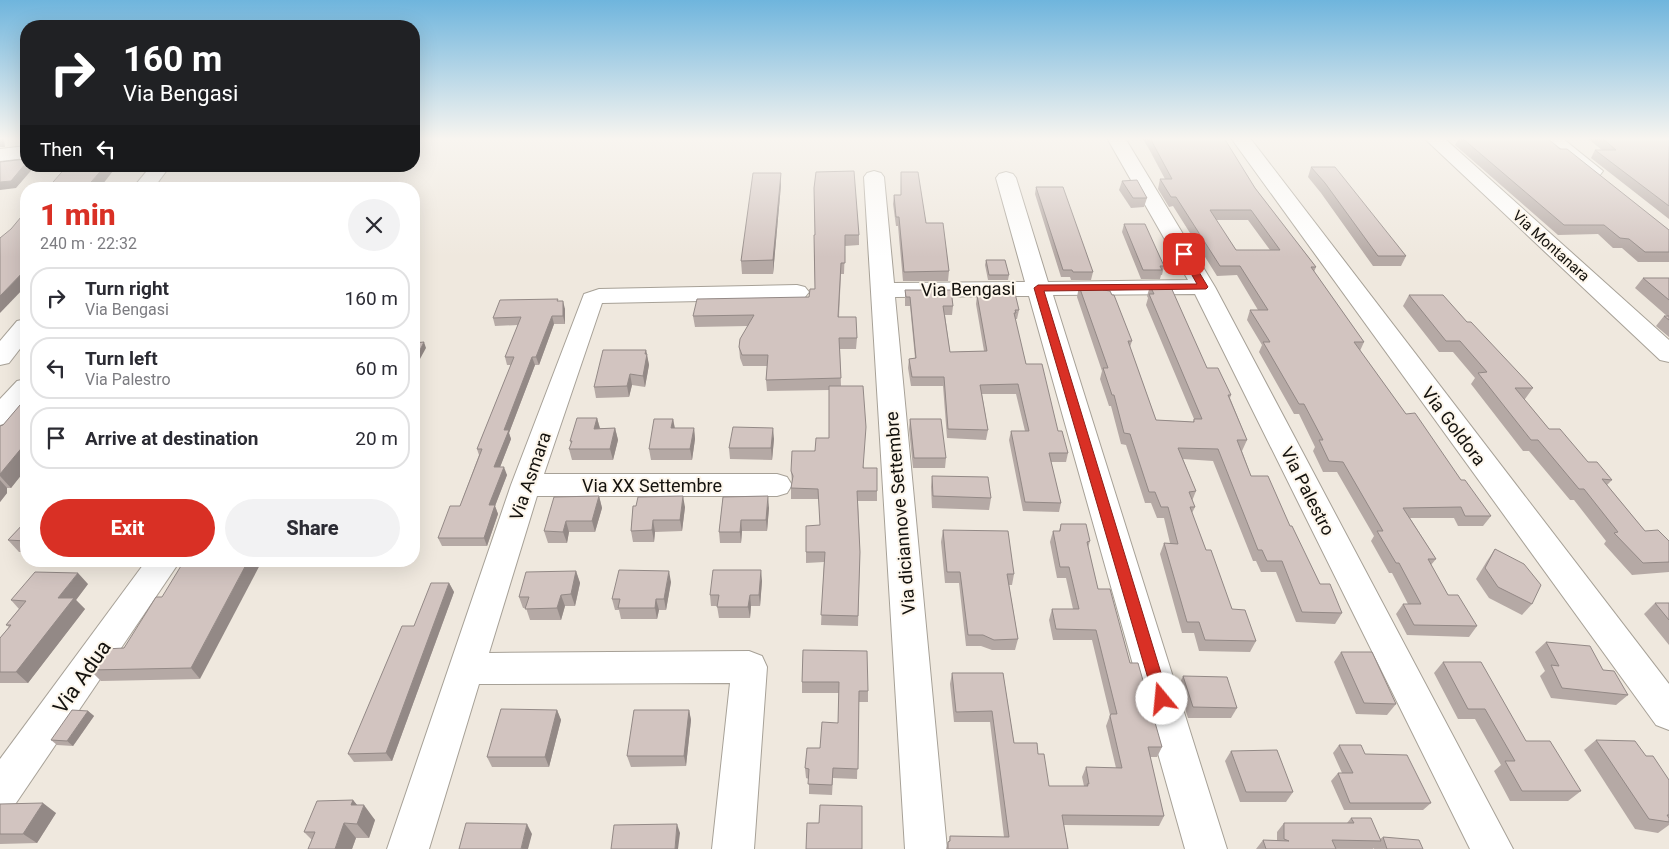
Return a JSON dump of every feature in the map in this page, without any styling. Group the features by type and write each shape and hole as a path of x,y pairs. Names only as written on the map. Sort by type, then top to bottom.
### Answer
{"street":[{"name":"Via diciannove Settembre","path":"874,178 926,849"},
{"path":"1006,178 1206,849"},
{"name":"Via Palestro","path":"1139,178 1203,287 1492,849"},
{"name":"Via Goldora","path":"1270,178 1669,713"},
{"name":"Via Montanara","path":"1476,178 1669,354"},
{"path":"1602,178 1610,184"},
{"name":"Via Bengasi","path":"882,290 1203,287"},
{"name":"Via Asmara","path":"408,849 526,485 592,300 599,296 797,292"},
{"path":"0,356 20,333"},
{"path":"0,416 20,394"},
{"name":"Via XX Settembre","path":"526,485 777,485"},
{"name":"Via Adua","path":"0,792 160,567"},
{"path":"466,669 749,667 733,849"}],"building":[{"path":"0,178 14,178 11,181 0,182"},
{"path":"57,178 95,178 91,182 53,182"},
{"path":"752,178 781,178 773,260 741,261"},
{"path":"815,178 855,178 859,235 845,235 845,263 841,263 838,317 856,317 857,338 839,338 841,378 766,380 768,355 742,355 739,347 740,339 754,315 693,316 697,299 809,297 810,289 815,289"},
{"path":"901,178 919,178 926,223 943,223 949,271 904,272 899,217 896,217 894,195 901,195"},
{"path":"1249,178 1316,267 1311,267 1364,342 1354,342 1406,414 1415,413 1461,480 1465,480 1491,516 1465,516 1461,507 1403,508 1436,559 1428,559 1448,595 1458,595 1477,626 1414,625 1403,604 1421,604 1399,563 1396,563 1377,531 1383,531 1343,462 1329,461 1319,440 1323,440 1304,404 1299,404 1263,342 1270,342 1250,310 1268,310 1240,266 1220,266 1176,197 1171,197 1160,179","holes":["1210,210 1251,210 1280,250 1236,250"]},
{"path":"1320,178 1343,178 1406,256 1378,256"},
{"path":"1508,178 1603,178 1669,230 1669,252 1645,252 1629,239 1620,238 1604,225 1564,225"},
{"path":"1631,178 1669,178 1669,206"},
{"path":"1137,180 1147,198 1133,198 1122,181"},
{"path":"1036,187 1063,187 1093,272 1063,270"},
{"path":"20,218 20,275 0,296 0,238"},
{"path":"1124,224 1145,224 1164,266 1160,266 1162,270 1143,270"},
{"path":"986,260 1005,260 1009,275 989,275"},
{"path":"1643,278 1669,278 1669,300"},
{"path":"1170,285 1207,368 1218,368 1231,395 1228,395 1247,440 1237,440 1251,476 1268,476 1290,526 1292,526 1320,584 1330,584 1342,613 1302,612 1282,561 1267,561 1262,550 1258,550 1218,449 1178,448 1196,491 1189,492 1195,507 1190,507 1206,550 1211,550 1232,609 1245,610 1256,641 1205,640 1199,622 1187,622 1164,543 1178,544 1168,507 1161,507 1155,492 1149,492 1130,434 1124,433 1114,395 1112,395 1103,368 1108,368 1079,286 1100,286 1103,290 1110,291 1114,295 1132,341 1128,341 1156,420 1194,422 1194,419 1202,419 1149,294 1154,294 1150,286"},
{"path":"993,289 1014,289 1019,310 1015,310 1016,313 1014,313 1026,364 1042,364 1058,431 1062,431 1068,453 1049,453 1061,503 1025,502 1011,431 1029,431 1018,384 980,385 988,430 948,429 944,377 912,377 909,359 916,358 910,297 906,297 905,290 951,290 953,306 943,306 950,352 987,351 977,295 988,295 987,292 993,292"},
{"path":"1409,295 1443,295 1467,322 1471,322 1533,388 1515,388 1549,429 1560,429 1588,462 1597,462 1612,480 1602,479 1645,531 1658,530 1669,541 1669,562 1643,563 1614,533 1618,532 1584,489 1579,489 1538,440 1531,440 1478,373 1487,372 1460,341 1446,341"},
{"path":"558,299 557,301 563,301 563,316 552,316 536,357 532,357 504,430 509,430 494,467 504,467 489,505 495,505 484,538 438,538 450,506 460,506 482,449 477,449 514,357 505,357 521,317 493,318 500,300"},
{"path":"603,350 646,350 643,376 630,374 627,386 594,387"},
{"path":"829,386 863,386 866,427 863,468 877,468 877,491 857,491 860,552 858,616 821,615 825,552 806,552 806,526 820,525 818,489 791,488 793,476 791,471 792,451 815,451 816,438 829,438"},
{"path":"20,405 20,450 0,474 0,426"},
{"path":"577,418 597,418 594,429 615,428 610,449 569,449"},
{"path":"654,419 673,419 671,428 694,428 690,449 649,449"},
{"path":"910,419 941,419 946,458 914,458"},
{"path":"733,427 773,428 771,448 729,448"},
{"path":"932,476 988,477 991,498 933,496"},
{"path":"599,496 592,521 566,521 563,532 544,531 554,497"},
{"path":"683,496 680,520 653,520 652,530 631,531 633,506 636,506 638,497"},
{"path":"768,496 766,520 741,520 740,532 719,532 723,497"},
{"path":"1061,524 1086,524 1090,541 1087,542 1098,589 1110,589 1130,663 1138,663 1162,747 1148,747 1164,816 1062,815 1068,849 948,849 950,836 1009,837 992,711 956,712 952,673 1003,673 1014,743 1037,743 1038,754 1044,754 1049,786 1088,786 1086,767 1122,768 1110,716 1111,714 1117,714 1096,630 1056,629 1052,609 1079,609 1069,567 1060,567 1053,531 1060,531"},
{"path":"20,527 20,541 8,540"},
{"path":"943,530 1008,531 1014,574 1007,574 1018,639 994,640 983,635 968,635 960,572 947,572"},
{"path":"1495,549 1524,564 1541,585 1532,604 1498,587 1485,568"},
{"path":"180,567 245,567 191,668 90,670 105,649 124,648 156,597 162,597"},
{"path":"619,570 669,571 664,599 656,599 655,608 618,608 620,599 612,599"},
{"path":"713,570 761,570 759,595 750,595 748,607 717,607 719,595 710,595"},
{"path":"576,571 571,594 561,595 557,608 525,609 529,597 519,597 526,572"},
{"path":"35,572 78,573 58,598 74,598 16,672 0,672 0,638 11,625 6,625 26,601 11,600"},
{"path":"431,583 449,583 386,753 348,754 402,626 414,626"},
{"path":"1655,603 1669,603 1669,620"},
{"path":"1546,642 1590,646 1603,670 1614,671 1628,695 1562,688 1551,665 1559,666"},
{"path":"803,650 867,651 868,691 859,691 858,769 833,768 832,785 808,784 809,769 805,768 807,748 820,748 822,722 838,723 839,682 802,682"},
{"path":"1341,652 1372,652 1396,704 1364,703"},
{"path":"1443,662 1481,662 1526,741 1550,741 1581,791 1522,791 1505,761 1515,761 1485,709 1468,709"},
{"path":"1183,676 1227,677 1237,708 1193,707"},
{"path":"501,709 557,710 545,757 487,757"},
{"path":"72,710 88,711 67,741 51,740"},
{"path":"634,710 689,710 684,756 627,756"},
{"path":"1596,740 1635,741 1646,756 1653,756 1669,780 1669,815 1667,815 1669,822 1649,819"},
{"path":"1339,745 1361,745 1365,754 1407,755 1431,803 1350,803 1338,773 1353,773"},
{"path":"1277,750 1293,792 1246,792 1231,751"},
{"path":"353,800 351,805 364,805 357,824 344,823 335,849 308,849 315,832 304,832 317,801"},
{"path":"43,803 23,834 0,834 0,804"},
{"path":"820,805 862,806 862,849 806,849 807,823 819,823"},
{"path":"1351,818 1371,818 1381,841 1332,840 1336,849 1266,849 1263,840 1289,841 1284,839 1284,823 1354,823"},
{"path":"466,823 527,824 521,849 459,849"},
{"path":"677,824 675,849 611,849 614,825"},
{"path":"1383,837 1419,840 1423,849 1387,849"}],"route":[{"path":"1162,699 1038,288 1203,287 1184,254"}]}
